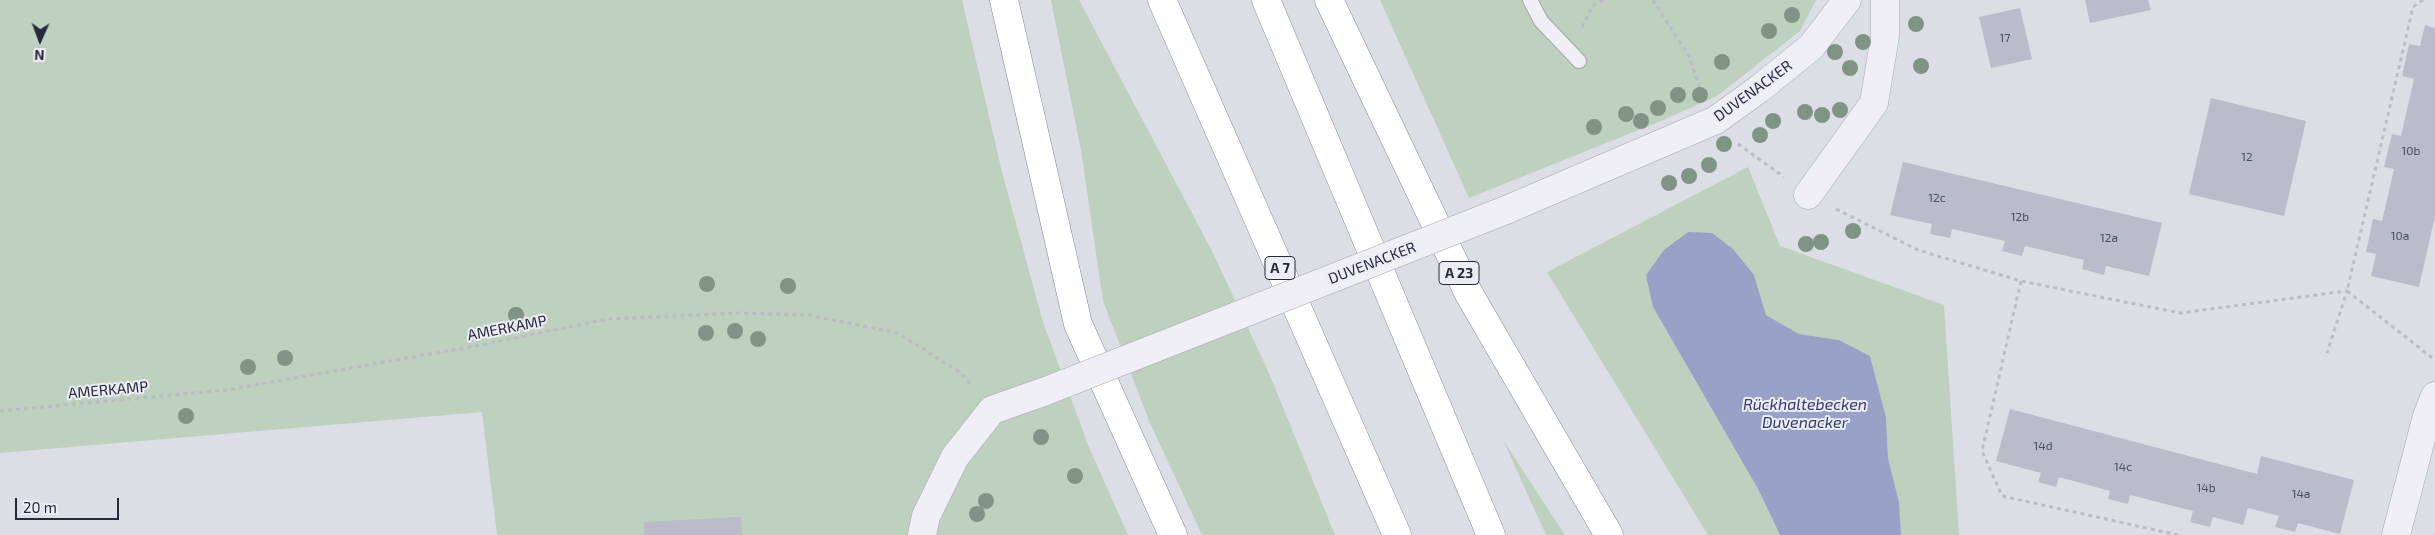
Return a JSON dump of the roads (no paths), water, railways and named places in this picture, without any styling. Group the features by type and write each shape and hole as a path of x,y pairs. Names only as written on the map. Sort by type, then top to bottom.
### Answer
{"highway":[{"path":"1004,0 1078,324 1173,535"},
{"name":"A 7","path":"1162,0 1398,535"},
{"path":"1266,0 1491,535"},
{"name":"A 23","path":"1329,0 1469,294 1609,535"}],"street":[{"name":"DUVENACKER","path":"922,535 926,516 955,457 992,410 1046,391 1506,210 1716,120 1759,90 1811,47 1847,0"},
{"path":"1808,195 1874,103 1885,36 1885,0"},
{"path":"2396,535 2427,416 2435,396"}],"lane":[{"path":"1530,0 1541,21 1579,61"}],"water":[{"name":"Rückhaltebecken Duvenacker","path":"1688,232 1712,233 1733,249 1754,275 1766,315 1799,334 1839,340 1870,356 1886,417 1888,458 1899,502 1901,535 1780,535 1758,489 1653,307 1646,275 1664,250"}]}
